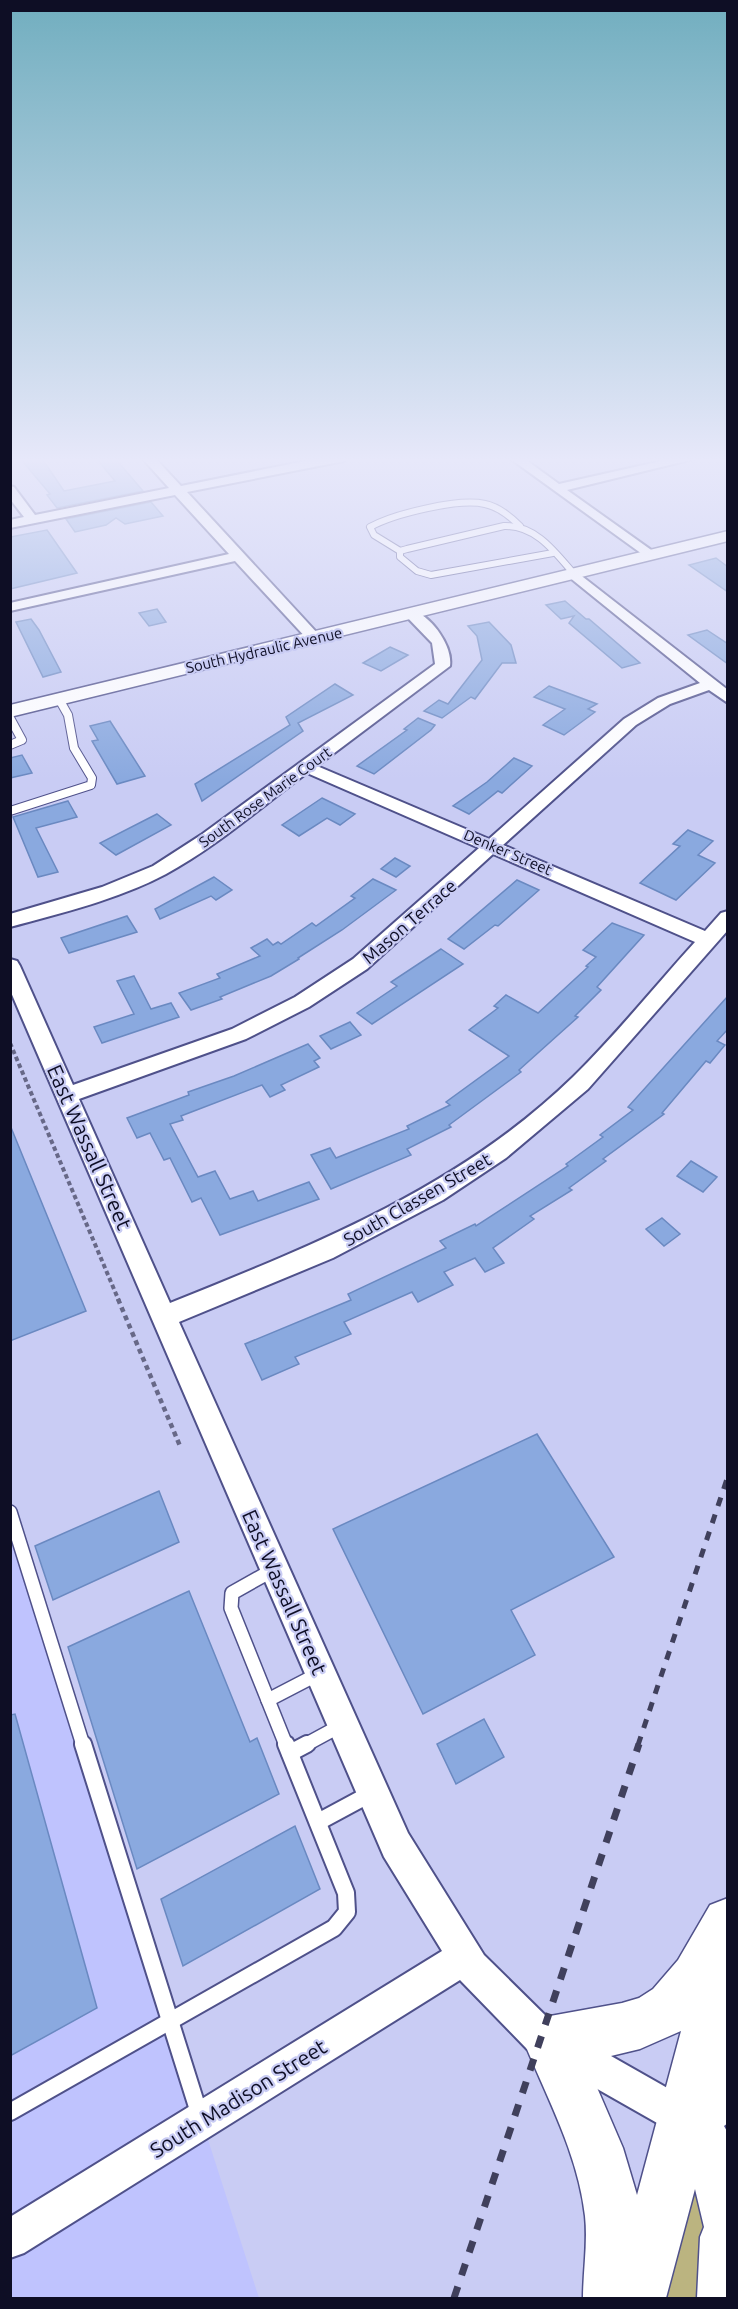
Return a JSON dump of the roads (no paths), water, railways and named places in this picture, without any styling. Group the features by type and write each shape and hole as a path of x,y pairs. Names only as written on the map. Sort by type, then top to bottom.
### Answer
{"main road":[{"path":"612,2298 613,2218 608,2190 582,2115 550,2042 641,2023 666,2011 683,1996 696,1979 728,1923"},
{"path":"637,2298 686,2119 728,1946"},
{"path":"686,2119 715,2100 728,2084"},
{"path":"686,2119 710,2151 722,2183 728,2217"},
{"path":"726,2298 728,2237"}],"street":[{"path":"10,607 200,565"},
{"path":"247,565 314,638"},
{"name":"South Hydraulic Avenue","path":"10,711 610,565"},
{"path":"574,574 728,698"},
{"name":"South Rose Marie Court","path":"10,921 109,891 159,870 207,839 442,666 445,657 441,643 411,614"},
{"name":"Mason Terrace","path":"68,1095 239,1034 302,1002 375,952 646,709 711,684"},
{"name":"Denker Street","path":"306,767 708,940"},
{"name":"South Classen Street","path":"165,1316 326,1251 435,1193 498,1152 580,1083 728,916"},
{"name":"East Wassall Street","path":"10,966 396,1845 472,1967 532,2028 550,2042 686,2119"},
{"name":"South Madison Street","path":"10,2239 465,1957"}],"lane":[{"path":"407,565 417,571 431,574 485,565"},
{"path":"565,565 574,574"},
{"path":"10,811 91,785 92,778 74,748 68,715 59,699"},
{"path":"10,718 22,740 10,745"},
{"path":"10,1512 202,2121"},
{"path":"10,2112 333,1928 347,1912 346,1893 231,1608 232,1593 244,1584 275,1569"},
{"path":"268,1700 321,1673"},
{"path":"290,1753 343,1724"},
{"path":"318,1822 373,1792"}],"railway":[{"path":"638,1745 728,1476"},
{"path":"454,2298 639,1744"}]}
